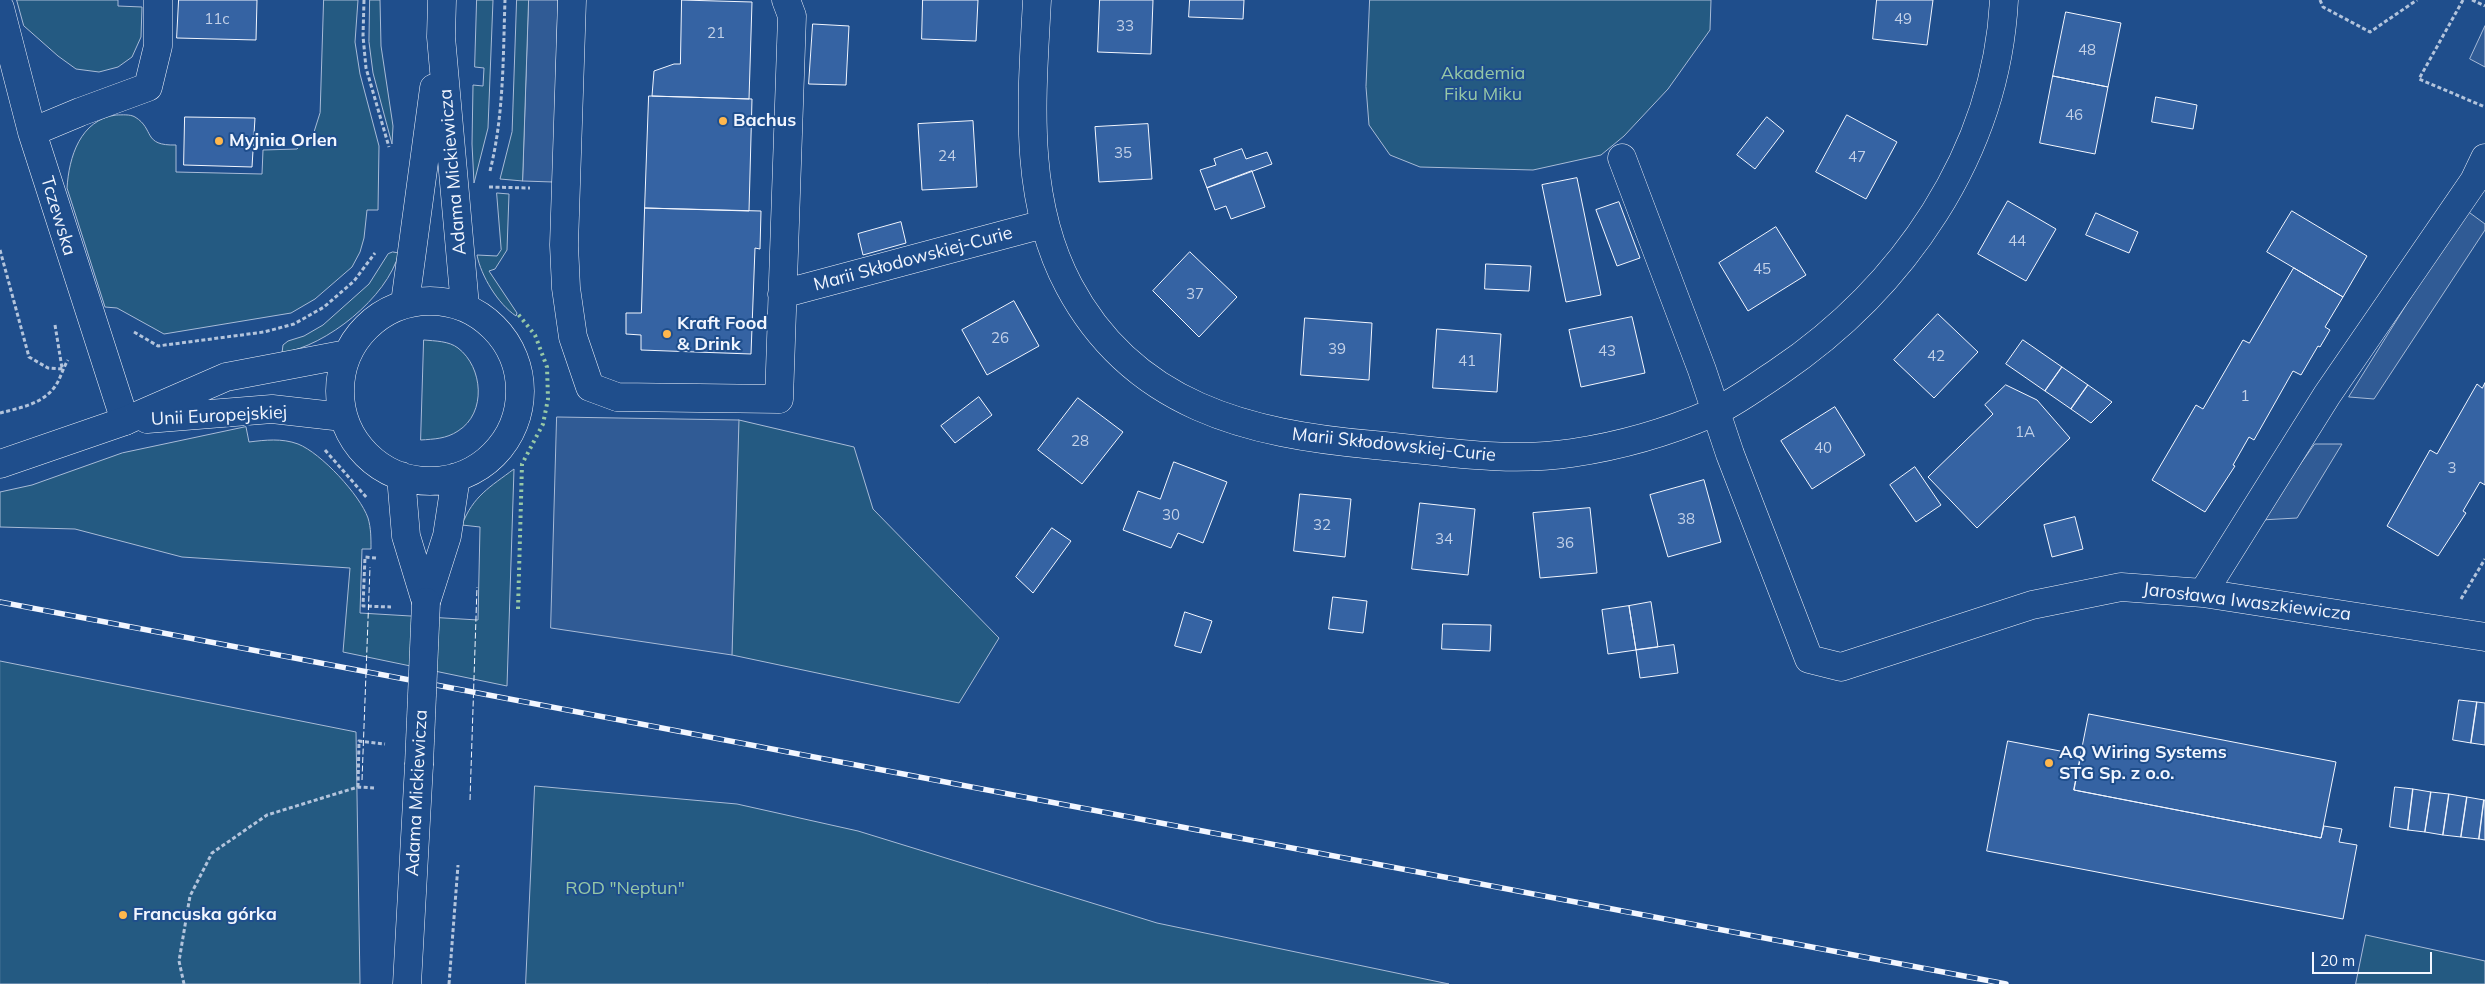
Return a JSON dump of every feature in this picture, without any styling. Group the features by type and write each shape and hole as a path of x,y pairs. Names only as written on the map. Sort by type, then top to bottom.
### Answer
{"street":[{"path":"32,132 148,87 158,46 158,0"},
{"name":"Adama Mickiewicza","path":"405,303 441,37 442,0"},
{"path":"572,0 564,245 566,288 573,337 590,387 617,396 779,399 792,16 786,0"},
{"name":"Marii Skłodowskiej-Curie","path":"1037,0 1032,100 1033,140 1037,187 1044,224 1054,254 1069,286 1100,332 1124,358 1176,396 1210,413 1239,422 1318,440 1499,457 1534,457 1608,447 1640,439 1715,412 1804,354 1844,322 1902,260 1933,218 1972,143 1985,109 1995,71 2003,25 2004,0"},
{"name":"Tczewska","path":"0,8 32,132 97,339 125,421"},
{"name":"Adama Mickiewicza","path":"441,37 465,306"},
{"path":"1622,158 1702,370 1715,412"},
{"path":"2203,593 2327,395 2474,182 2485,158"},
{"name":"Marii Skłodowskiej-Curie","path":"782,294 1044,224"},
{"path":"435,300 465,306 488,321 506,342 517,367 520,395 515,422 501,446 481,465 456,477 428,481 401,476 381,467 364,454 351,436 343,417 339,385 347,354 370,322 405,303 435,300"},
{"name":"Unii Europejskiej","path":"0,464 125,421 226,377 347,354"},
{"name":"Unii Europejskiej","path":"125,421 272,409 343,417"},
{"name":"Jarosława Iwaszkiewicza","path":"1715,412 1809,659 1841,667 2032,604 2121,587 2203,593 2485,637"},
{"name":"Adama Mickiewicza","path":"401,476 406,536 426,602"},
{"name":"Adama Mickiewicza","path":"407,984 426,602 447,536 456,477"}],"path":[{"path":"364,0 363,36 366,68 390,151"},
{"path":"485,187 496,145 501,106 505,0"},
{"path":"2320,0 2323,7 2370,32 2417,0"},
{"path":"2463,0 2419,79 2485,107"},
{"path":"2472,0 2485,6"},
{"path":"499,187 511,188"},
{"path":"0,250 29,357 48,368 62,369 56,385 44,398 0,413"},
{"path":"97,339 114,332 138,332 158,346 264,332 294,324 324,306 354,280 378,250"},
{"path":"324,449 368,499"},
{"path":"382,558 365,557 363,606 397,607"},
{"path":"2458,605 2485,559"},
{"path":"358,787 360,741 390,745"},
{"path":"184,984 179,961 190,896 212,853 267,816 358,787 374,788"},
{"path":"449,984 458,865"}],"green space":[{"path":"17,0 118,0 118,6 142,7 141,37 132,57 118,67 99,72 76,69 24,26"},
{"path":"324,0 358,0 355,42 360,74 379,146 378,210 367,210 364,238 360,252 352,267 315,299 291,313 164,334 117,308 105,307 67,188 70,164 85,132 93,124 104,118 116,115 131,115 141,122 153,140 165,145 176,145 176,172 262,174 263,150 297,149 314,132 320,113"},
{"path":"370,0 380,0 381,46 393,126 392,144 373,73 369,42"},
{"path":"477,0 493,0 488,128 474,183 472,144 473,85 483,86 484,68 475,67"},
{"path":"517,0 529,0 523,181 500,179 512,132"},
{"name":"Akademia Fiku Miku","path":"1370,0 1711,0 1710,30 1668,89 1624,136 1601,155 1533,170 1420,167 1390,155 1369,125 1366,87"},
{"path":"497,193 509,194 507,250 495,269 489,271 517,313 516,316 509,311 491,289 482,272 477,255 497,256 501,250"},
{"path":"393,252 399,253 392,270 382,287 368,303 335,330 317,341 299,349 282,353 283,345 288,341 304,336 323,325 369,284 388,254"},
{"path":"424,340 446,343 458,348 473,366 478,390 474,413 458,431 449,436 421,440"},
{"path":"739,420 854,447 873,509 999,638 959,703 732,655"},
{"path":"246,427 249,442 267,440 286,441 298,444 318,456 339,476 364,509 370,526 371,549 362,549 360,613 478,620 480,527 462,525 466,515 477,499 514,469 507,686 343,652 350,568 182,557 75,529 0,527 0,492 32,485 122,453"},
{"path":"0,661 356,732 360,984 0,984"},
{"name":"ROD \"Neptun\"","path":"535,786 737,804 858,831 1157,923 1449,984 526,984"},
{"path":"2366,935 2485,961 2485,984 2356,984"}],"shaded area":[{"path":"529,0 558,0 553,182 523,181"},
{"path":"2485,26 2485,67 2470,59"},
{"path":"2466,210 2485,224 2485,230 2374,399 2349,397"},
{"path":"557,417 739,420 732,655 551,628"},
{"path":"2315,444 2342,444 2297,518 2261,520"}],"building":[{"path":"179,0 257,0 256,40 177,38"},
{"path":"682,0 752,2 749,99 652,96 654,71 674,64 680,64"},
{"path":"923,0 978,0 976,41 922,39"},
{"path":"1100,0 1153,0 1151,54 1098,52"},
{"path":"1190,0 1244,0 1243,19 1189,17"},
{"path":"1877,0 1933,0 1927,45 1873,39"},
{"path":"2066,12 2121,23 2108,87 2053,76"},
{"path":"813,24 849,26 846,85 809,84"},
{"path":"2053,76 2108,87 2095,154 2040,143"},
{"path":"649,96 752,99 749,211 645,208"},
{"path":"2156,97 2197,105 2193,129 2152,122"},
{"path":"1847,115 1897,142 1866,199 1816,172"},
{"name":"Myjnia Orlen","path":"185,117 255,118 252,167 184,165"},
{"path":"1767,117 1784,131 1755,169 1737,155"},
{"path":"973,121 977,187 922,190 918,124"},
{"path":"1148,124 1152,179 1099,182 1095,127"},
{"path":"1242,149 1246,159 1267,152 1272,164 1207,188 1200,170 1216,165 1214,159"},
{"path":"1252,171 1265,207 1231,219 1226,206 1215,210 1207,188"},
{"path":"1577,178 1601,295 1566,302 1542,185"},
{"path":"2008,201 2056,229 2026,281 1978,254"},
{"path":"1619,202 1640,258 1617,266 1596,210"},
{"path":"645,208 761,211 760,249 755,248 751,354 641,350 641,335 626,334 626,313 641,313"},
{"path":"2292,211 2367,256 2343,297 2267,252"},
{"path":"2096,213 2138,232 2129,253 2086,235"},
{"path":"901,222 906,243 863,255 858,234"},
{"path":"1776,227 1806,275 1748,311 1719,263"},
{"path":"1190,252 1237,297 1199,337 1153,291"},
{"path":"1486,264 1531,266 1529,291 1485,289"},
{"path":"2294,268 2343,297 2325,327 2330,330 2320,347 2318,346 2301,375 2293,371 2254,440 2249,437 2233,465 2235,466 2205,512 2152,480 2196,405 2203,409 2243,340 2249,343"},
{"path":"1014,301 1039,346 987,375 962,330"},
{"path":"1938,314 1978,352 1934,398 1894,360"},
{"path":"1632,317 1645,373 1581,387 1569,330"},
{"path":"1305,318 1372,323 1369,380 1301,375"},
{"path":"1437,329 1501,334 1497,392 1433,388"},
{"path":"2023,340 2062,367 2045,391 2006,364"},
{"path":"2062,367 2088,385 2071,409 2045,391"},
{"path":"2485,383 2485,485 2480,482 2463,511 2466,513 2438,556 2387,526 2430,450 2437,454 2477,384 2482,388"},
{"path":"2006,385 2037,400 2070,438 1977,528 1928,477 1993,414 1985,405"},
{"path":"2088,385 2112,402 2091,423 2071,409"},
{"path":"979,397 992,415 955,443 941,426"},
{"path":"1078,398 1123,432 1082,484 1038,450"},
{"path":"1835,407 1865,455 1812,489 1781,441"},
{"path":"1174,462 1227,482 1203,543 1178,533 1171,548 1123,530 1138,491 1160,499"},
{"path":"1915,467 1941,505 1916,522 1890,485"},
{"path":"1704,480 1721,542 1668,557 1650,495"},
{"path":"1300,494 1351,499 1345,557 1294,551"},
{"path":"1420,503 1475,509 1468,575 1412,569"},
{"path":"1590,508 1597,573 1540,578 1533,513"},
{"path":"2075,517 2083,549 2052,557 2044,525"},
{"path":"1052,528 1071,541 1033,593 1016,577"},
{"path":"1333,597 1367,601 1363,633 1329,629"},
{"path":"1651,602 1658,647 1636,650 1629,606"},
{"path":"1629,606 1636,650 1608,654 1602,610"},
{"path":"1185,612 1212,621 1201,653 1175,646"},
{"path":"1443,624 1491,625 1490,651 1442,649"},
{"path":"1674,645 1678,673 1640,678 1636,650"},
{"path":"2459,700 2477,702 2471,743 2453,740"},
{"path":"2477,702 2485,703 2485,745 2471,743"},
{"path":"2089,714 2336,762 2321,838 2074,790"},
{"path":"2008,741 2081,755 2074,790 2321,838 2324,826 2342,829 2339,842 2357,845 2343,919 1987,851"},
{"path":"2395,787 2413,789 2408,830 2390,827"},
{"path":"2413,789 2431,792 2425,832 2408,830"},
{"path":"2431,792 2449,794 2443,835 2425,832"},
{"path":"2449,794 2467,797 2461,837 2443,835"},
{"path":"2467,797 2484,800 2479,839 2461,837"},
{"path":"2485,800 2485,840 2479,839"}],"railway":[{"path":"0,602 2006,984"}],"hedge":[{"path":"518,314 535,335 547,367 548,399 543,424 522,464 518,609"}],"fence":[{"path":"362,780 370,567"},
{"path":"470,800 477,587"}],"place":[{"name":"Bachus","path":"723,121"},
{"name":"Myjnia Orlen","path":"219,141"},
{"name":"Kraft Food & Drink","path":"667,334"},
{"name":"AQ Wiring Systems STG Sp. z o.o.","path":"2049,763"},
{"name":"Francuska górka","path":"123,915"}]}
